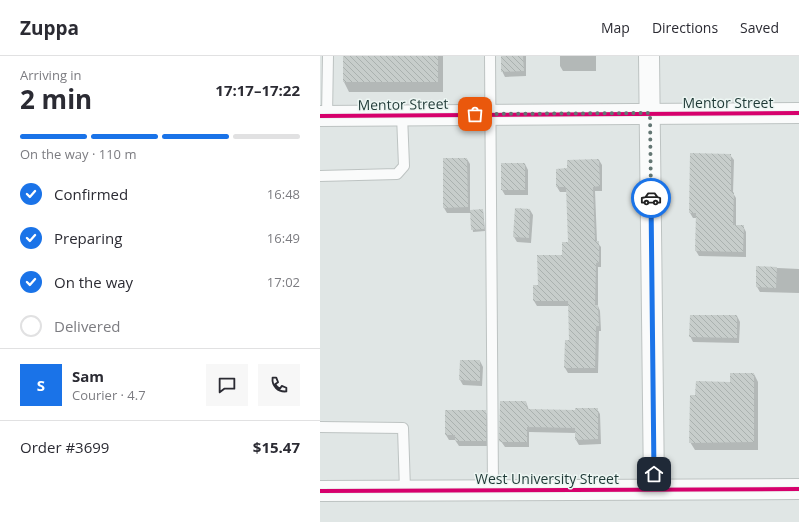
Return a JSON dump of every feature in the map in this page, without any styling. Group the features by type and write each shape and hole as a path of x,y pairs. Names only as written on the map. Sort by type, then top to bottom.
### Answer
{"street":[{"path":"649,56 654,489"},
{"name":"Mentor Street","path":"324,116 799,113"},
{"name":"West University Street","path":"320,491 493,489 799,489"}],"lane":[{"path":"324,116 328,56"},
{"path":"490,56 493,489"},
{"path":"320,176 397,174 404,166 402,115"},
{"path":"320,427 403,428 405,490"}],"building":[{"path":"343,56 438,56 438,82 343,82"},
{"path":"501,56 523,56 524,71 501,72"},
{"path":"690,153 731,154 731,192 734,192 733,225 744,225 743,252 695,251 696,213 689,213"},
{"path":"443,158 467,158 468,207 443,208"},
{"path":"599,159 600,186 593,187 595,241 599,241 599,262 596,263 595,305 598,305 599,326 596,326 595,368 564,368 565,340 569,340 568,301 533,301 533,285 538,285 537,255 562,255 562,242 568,242 566,187 556,187 556,169 567,168 567,160"},
{"path":"501,163 525,163 525,190 501,190"},
{"path":"515,208 530,209 529,238 513,237"},
{"path":"483,209 484,229 471,230 470,210"},
{"path":"756,266 777,267 776,288 756,287"},
{"path":"690,315 737,315 737,338 689,337"},
{"path":"460,360 480,360 480,381 459,380"},
{"path":"730,373 754,373 754,442 689,443 690,395 695,395 696,381 730,382"},
{"path":"500,401 526,401 527,409 575,410 575,408 598,408 598,439 575,440 575,428 527,427 527,442 501,442 499,441"},
{"path":"445,410 486,410 486,441 455,441 455,435 445,435"}],"cycle path":[{"path":"320,116 799,113"},
{"path":"320,491 799,489"}],"way so far":[{"path":"475,114 650,113 651,198"}],"route":[{"path":"651,198 654,474"}]}
